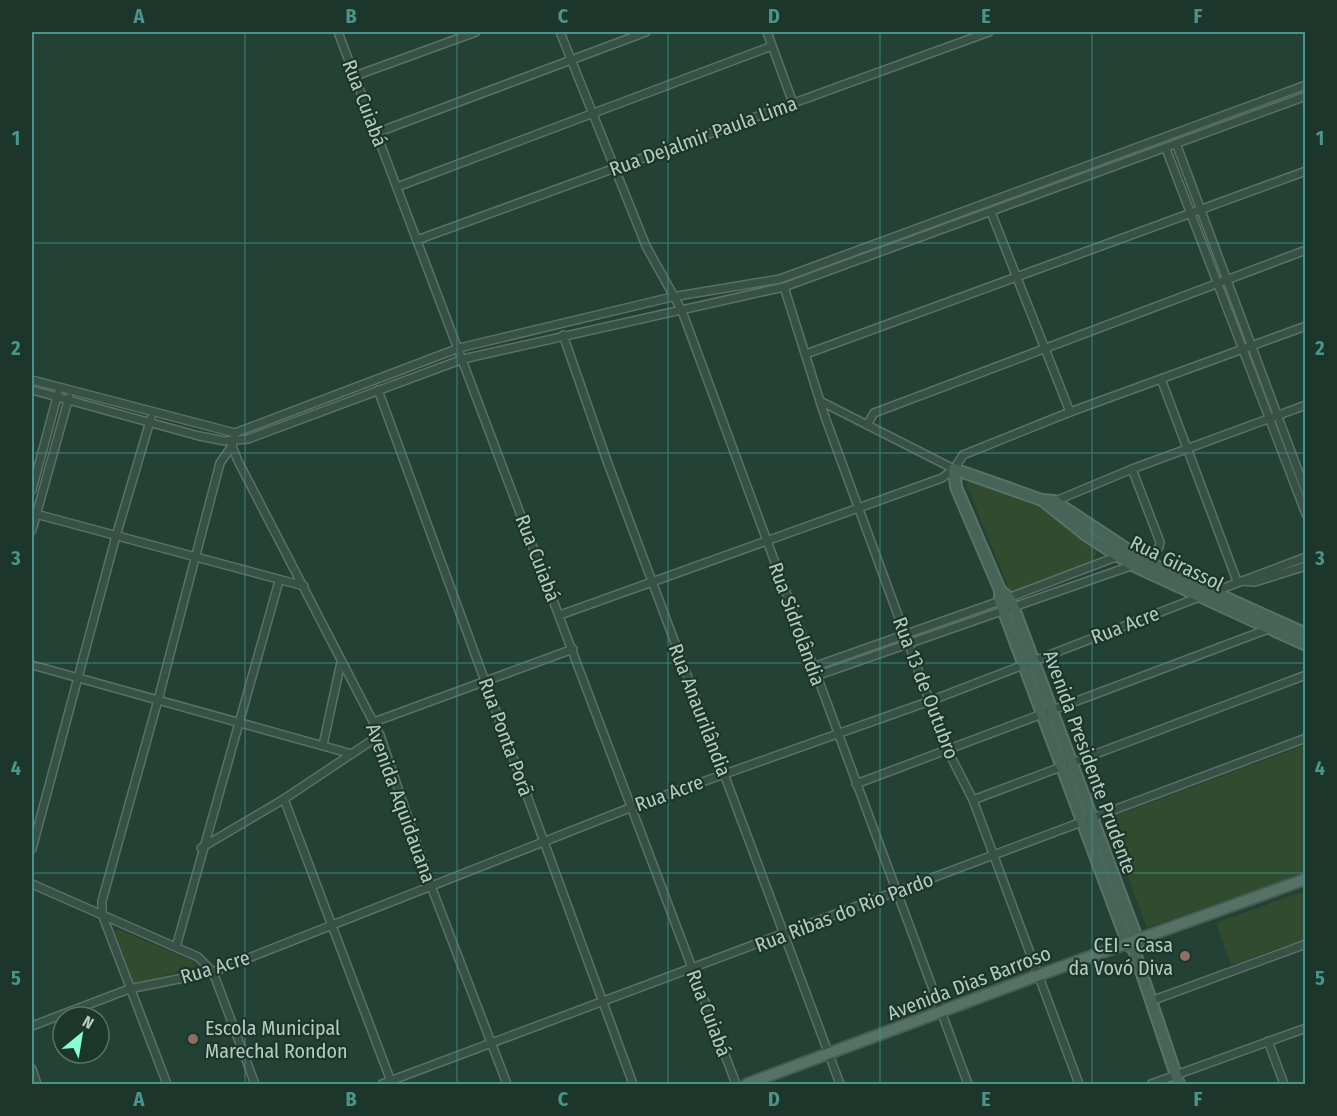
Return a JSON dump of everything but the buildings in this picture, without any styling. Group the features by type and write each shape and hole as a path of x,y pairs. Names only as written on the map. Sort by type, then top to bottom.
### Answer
{"main road":[{"name":"Avenida Dias Barroso","path":"747,1084 1039,975 1133,945 1305,879"}],"street":[{"name":"Rua Cuiabá","path":"338,32 736,1084"},
{"path":"355,76 476,32"},
{"name":"Rua Sidrolândia","path":"560,32 646,246 672,297 682,311 968,1084"},
{"path":"376,133 646,32"},
{"path":"767,32 794,103"},
{"name":"Rua Dejalmir Paula Lima","path":"417,240 988,32"},
{"path":"397,187 772,46"},
{"path":"166,1084 102,914 102,901 220,463 233,440 302,408 459,348 672,297 780,279 1305,85"},
{"path":"32,390 199,436 233,440 248,439 463,359 784,287 1177,146 1305,96"},
{"path":"1177,146 1277,416 1302,488 1305,514"},
{"path":"1167,149 1269,419 1302,488"},
{"path":"806,354 1305,171"},
{"path":"991,212 1070,412"},
{"path":"867,425 874,413 1305,250"},
{"name":"Rua 13 de Outubro","path":"784,287 820,401 948,750 973,800 1080,1084"},
{"path":"560,615 942,478 954,469 963,455 1070,412 1305,326"},
{"name":"Rua Anaurilândia","path":"563,335 652,582 840,1084"},
{"path":"1161,379 1237,581 1255,582 1305,567"},
{"path":"32,380 152,413 233,440"},
{"path":"32,490 59,388"},
{"name":"Rua Ponta Porã","path":"378,390 633,1084"},
{"path":"32,530 34,513 70,391"},
{"name":"Rua Girassol","path":"820,401 954,469 1049,502 1132,552 1139,563 1305,645"},
{"path":"1049,502 1305,405"},
{"path":"302,408 306,417"},
{"path":"32,849 116,536 152,413"},
{"name":"Avenida Aquidauana","path":"233,440 341,662 380,735 431,885 507,1084"},
{"name":"Avenida Presidente Prudente","path":"954,469 956,487 1007,604 1133,945 1177,1080"},
{"path":"813,668 906,635 1139,563 1160,547 1160,542 1132,469"},
{"name":"Rua Girassol","path":"1049,502 1086,535 1120,555 1214,591 1305,634"},
{"path":"34,513 304,586"},
{"path":"816,676 909,643 1132,552"},
{"name":"Rua Acre","path":"32,1026 129,989 213,972 632,807 930,701 1237,581 1305,557"},
{"path":"176,946 201,848 279,580"},
{"path":"856,784 1271,628"},
{"path":"374,722 484,679 573,649"},
{"path":"323,745 341,662"},
{"path":"32,665 352,754"},
{"path":"973,800 1305,675"},
{"path":"201,848 284,799 380,735"},
{"name":"Rua Ribas do Rio Pardo","path":"381,1084 392,1083 1305,738"},
{"path":"284,799 392,1083"},
{"path":"32,884 198,957 213,972 255,1084"},
{"path":"1151,1001 1305,944"},
{"path":"1151,1084 1177,1080 1268,1041 1305,1028"},
{"path":"1268,1041 1284,1084"},
{"path":"32,1070 37,1084"}],"green space":[{"path":"970,480 1045,507 1097,550 1094,561 1010,592 966,484"},
{"path":"1305,745 1305,872 1147,928 1106,819"},
{"path":"1305,891 1305,939 1231,965 1216,923"},
{"path":"117,929 195,962 196,967 134,984 115,932"}],"place":[{"name":"CEI - Casa da Vovó Diva","path":"1185,956"},
{"name":"Escola Municipal Marechal Rondon","path":"193,1039"}]}
